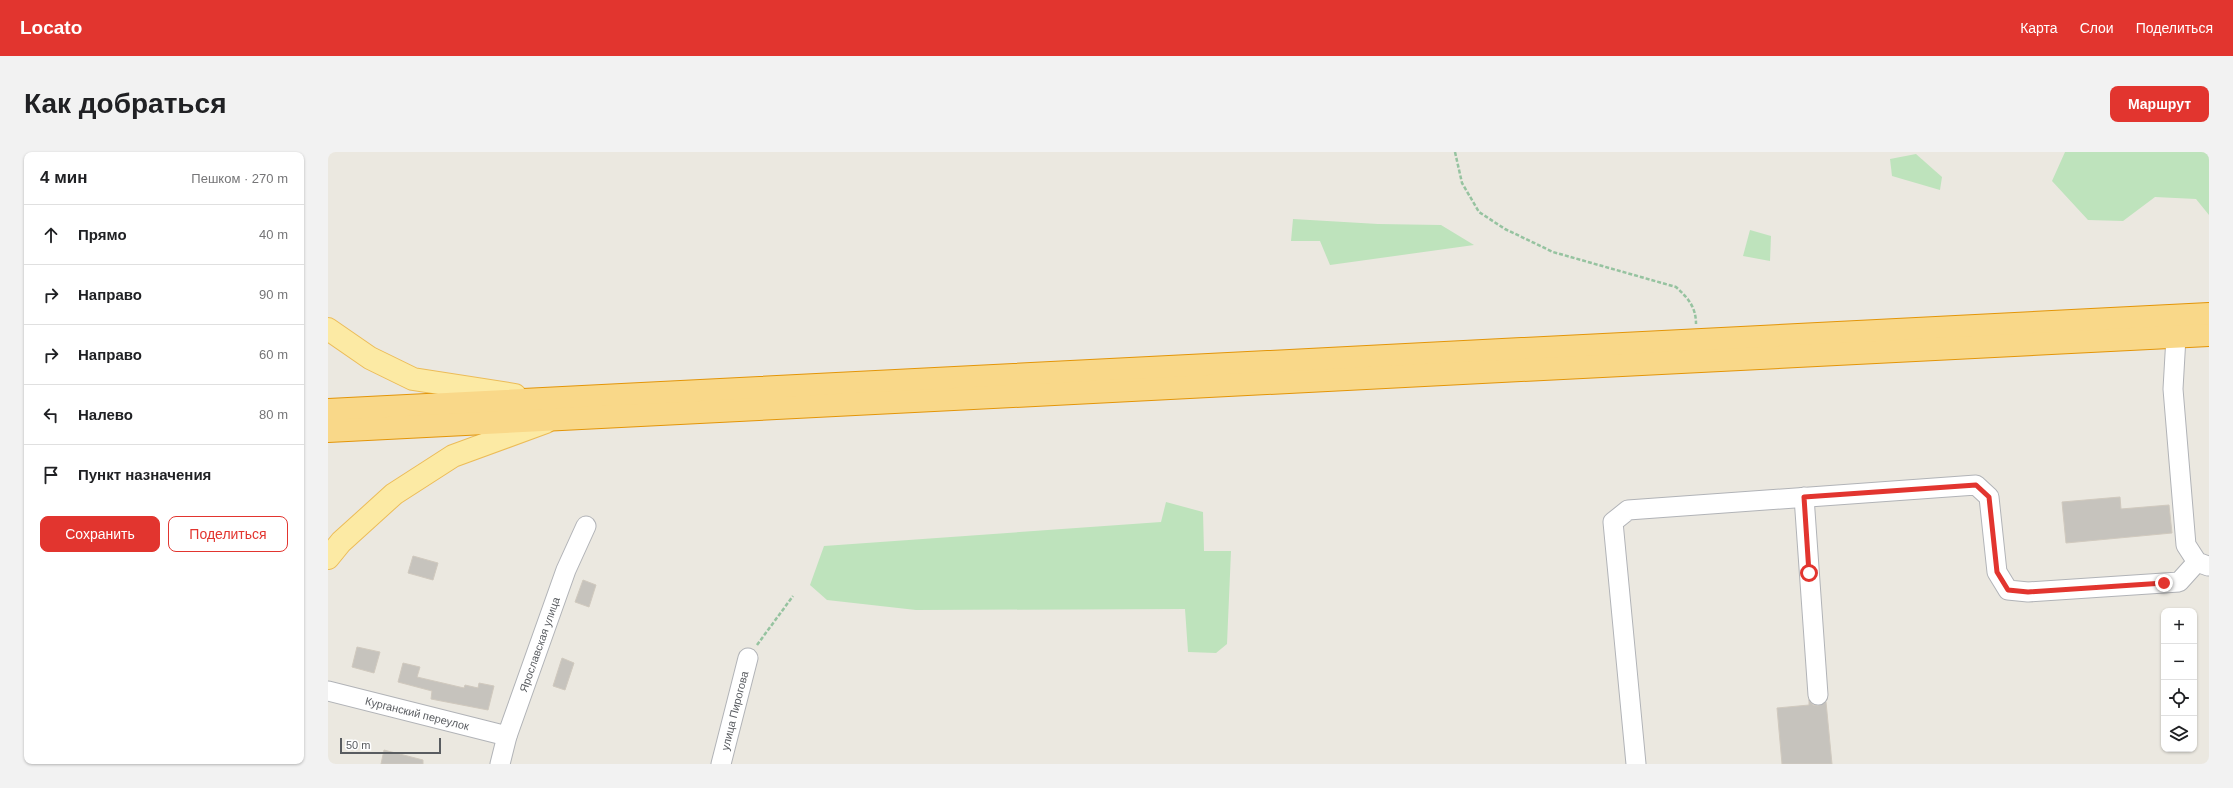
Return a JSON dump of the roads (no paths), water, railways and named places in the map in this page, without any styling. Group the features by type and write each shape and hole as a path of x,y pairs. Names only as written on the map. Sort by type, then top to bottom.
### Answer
{"highway":[{"path":"328,410 2209,314"},
{"path":"328,431 2209,335"}],"main road":[{"path":"328,329 370,358 413,379 536,399"},
{"path":"328,558 341,542 394,494 453,456 552,420"}],"street":[{"path":"1636,764 1613,522 1628,510 1976,485 1989,497 1997,572 2008,590 2028,592 2179,582 2203,564 2186,545 2173,389 2176,337"},
{"path":"1804,497 1818,695"},
{"name":"Ярославская улица","path":"500,764 507,736 566,570 586,526"},
{"name":"улица Пирогова","path":"721,764 748,658"},
{"name":"Курганский переулок","path":"328,691 507,736"}]}
